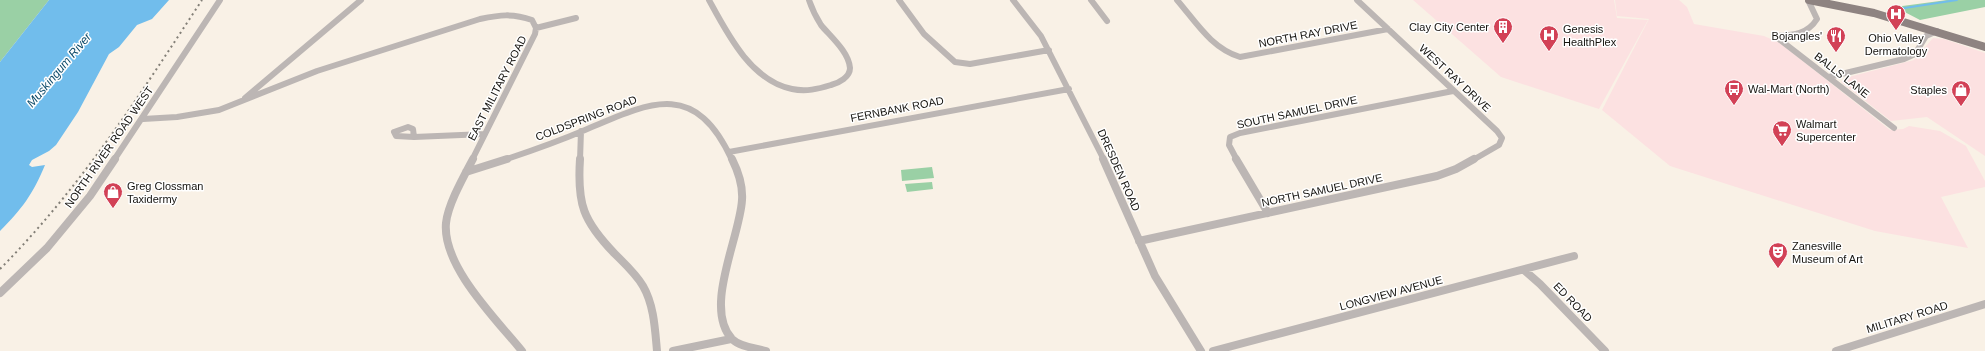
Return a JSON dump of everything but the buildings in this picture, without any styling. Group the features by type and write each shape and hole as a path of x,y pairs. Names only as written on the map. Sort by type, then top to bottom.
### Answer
{"main road":[{"path":"1809,0 1861,9 1985,47"}],"street":[{"name":"NORTH RIVER ROAD WEST","path":"0,293 47,248 78,212 143,119 220,0"},
{"path":"239,103 362,0"},
{"path":"709,0 738,50 765,78 790,89 807,91 834,85 845,78 849,70 849,64 846,56 819,22 809,0"},
{"path":"899,0 924,34 955,62 970,64 1049,50"},
{"name":"DRESDEN ROAD","path":"1013,0 1038,31 1049,50 1105,162 1138,241 1164,292 1202,351"},
{"path":"1090,0 1107,21"},
{"name":"NORTH RAY DRIVE","path":"1177,0 1215,45 1224,52 1232,55 1250,56 1388,29"},
{"name":"WEST RAY DRIVE","path":"1357,0 1497,131 1502,140"},
{"name":"BALLS LANE","path":"1809,0 1817,19 1814,26 1802,33 1775,36 1894,128"},
{"name":"EAST MILITARY ROAD","path":"143,119 192,116 219,110 317,71 480,19 517,15 532,20 536,28 448,212 446,232 449,250 462,275 522,351"},
{"path":"536,28 576,18"},
{"path":"1918,26 1926,36"},
{"path":"1829,77 1904,59 1915,54 1926,36 1936,31"},
{"name":"FERNBANK ROAD","path":"729,152 1069,89"},
{"name":"SOUTH SAMUEL DRIVE","path":"1268,213 1232,152 1230,137 1240,133 1453,90"},
{"name":"COLDSPRING ROAD","path":"466,172 517,156 639,108 655,104 674,104 692,109 702,117 729,152 742,190 742,199 721,305 723,327 731,339"},
{"path":"581,131 581,204 591,226 638,280 645,291 652,314 657,351"},
{"path":"414,137 485,134"},
{"name":"NORTH SAMUEL DRIVE","path":"1138,241 1447,173 1494,148 1499,145 1502,140"},
{"name":"LONGVIEW AVENUE","path":"1213,351 1574,256"},
{"name":"ED ROAD","path":"1524,270 1605,351"},
{"name":"MILITARY ROAD","path":"1836,351 1985,304"},
{"path":"674,351 731,339 745,346 766,351"}],"shaded area":[{"path":"1413,0 1614,0 1617,18 1648,20 1599,109 1501,77"},
{"path":"1615,0 1679,0 1687,7 1694,24 1764,36 1780,43 1890,130 1903,129 1909,126 1940,131 1966,146 1985,181 1985,187 1941,197 1968,248 1875,231 1670,166 1602,110 1649,19 1617,16"},
{"path":"1933,38 1944,39 1985,53 1985,156 1927,117 1891,121 1841,82 1845,78 1914,60"}],"green space":[{"path":"0,0 49,0 0,62"},
{"path":"1947,0 1985,0 1985,7 1920,20 1895,7"},
{"path":"932,167 934,178 902,181 901,170"},
{"path":"932,182 933,189 907,192 905,184"}],"water":[{"name":"Muskingum River","path":"49,0 169,0 152,19 137,25 119,47 109,54 78,112 56,145 49,151 32,160 29,165 32,167 45,165 41,175 26,201 0,231 0,62"}],"waterway":[{"path":"1898,9 1957,0"}],"railway":[{"path":"0,269 57,206 108,140 202,0"}],"place":[{"name":"Ohio Valley Dermatology","path":"1896,31"},
{"name":"Clay City Center","path":"1503,44"},
{"name":"Genesis HealthPlex","path":"1549,52"},
{"name":"Bojangles'","path":"1836,53"},
{"name":"Wal-Mart (North)","path":"1734,106"},
{"name":"Staples","path":"1961,107"},
{"name":"Walmart Supercenter","path":"1782,147"},
{"name":"Greg Clossman Taxidermy","path":"113,209"},
{"name":"Zanesville Museum of Art","path":"1778,269"}]}
